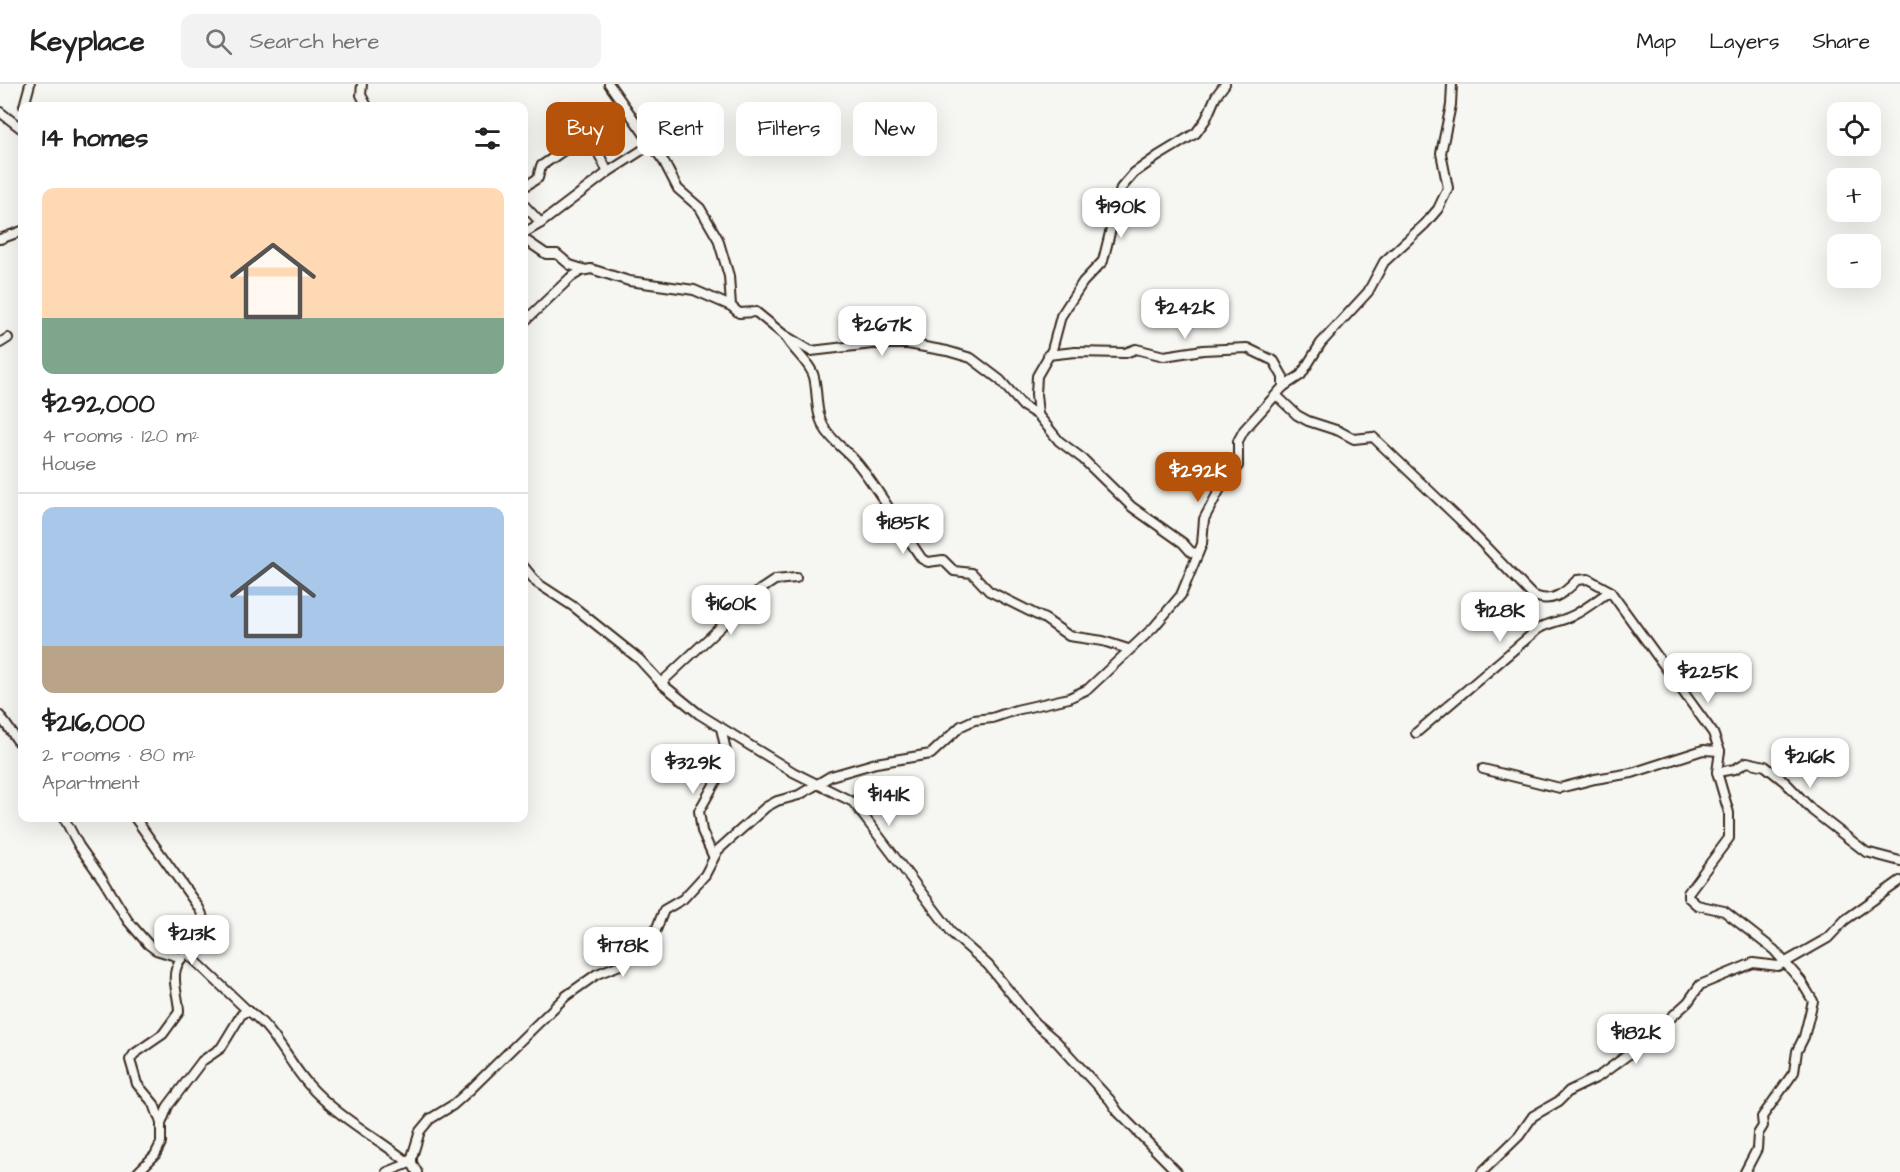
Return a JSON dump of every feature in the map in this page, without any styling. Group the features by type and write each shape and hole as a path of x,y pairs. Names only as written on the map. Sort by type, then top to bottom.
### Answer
{"street":[{"path":"25,102 30,84"},
{"path":"362,84 361,95 365,102"},
{"path":"609,84 637,125"},
{"path":"1038,415 1036,382 1053,347 1061,316 1083,282 1103,261 1121,188 1134,173 1196,133 1225,84"},
{"path":"410,1163 420,1131 430,1119 453,1105 472,1088 566,996 597,974 620,965 637,951 654,934 664,910 683,899 705,875 713,856 729,838 766,807 799,795 831,776 876,763 931,754 960,726 974,720 992,718 1077,695 1088,689 1154,627 1181,595 1203,539 1204,519 1221,487 1238,466 1240,436 1283,387 1301,375 1317,348 1368,292 1384,262 1425,224 1445,198 1448,188 1441,153 1451,105 1452,84"},
{"path":"0,112 18,126"},
{"path":"528,231 637,153"},
{"path":"528,185 535,181 541,166 556,156"},
{"path":"600,156 608,172"},
{"path":"659,156 668,168 678,189 700,208 718,239 729,276 731,306"},
{"path":"528,209 541,223"},
{"path":"0,239 18,232"},
{"path":"528,242 546,254 557,254 570,265 586,270"},
{"path":"528,318 558,288 581,271 591,269 629,281 694,290 731,306 739,313 760,313 784,335 811,351 872,344 908,344 961,354 1000,380 1023,405 1038,415 1059,441 1083,459 1132,507 1183,543 1187,549 1198,553"},
{"path":"784,335 790,346 810,369 824,427 837,444 859,464 875,490 888,504 922,559 928,562 943,560 954,572 972,573 989,591 1045,619 1069,636 1103,641 1128,649"},
{"path":"0,343 8,338"},
{"path":"1048,355 1075,352 1125,353 1136,350 1164,356 1203,350 1247,348 1274,361 1283,377 1283,387"},
{"path":"1277,396 1297,415 1308,421 1339,431 1354,439 1373,437 1459,519 1531,594 1538,598 1553,598 1562,595 1577,580 1588,579 1610,591 1713,733 1720,751 1717,772 1729,813 1730,838 1688,893 1688,897 1697,905 1724,910 1774,950 1807,990 1813,1001 1804,1037 1797,1051 1794,1072 1762,1117 1763,1126 1758,1134 1757,1149 1745,1172"},
{"path":"528,572 537,583 574,607 639,659 661,683 721,728 793,772 842,794 861,810 953,934 988,965 1035,1023 1056,1041 1110,1100 1118,1112 1177,1172"},
{"path":"661,683 760,590 775,580 796,578"},
{"path":"1416,733 1538,629 1548,622 1560,621 1575,615 1610,591"},
{"path":"0,716 18,741"},
{"path":"713,856 702,831 699,811 728,760 729,754 721,728"},
{"path":"1483,769 1560,788 1595,778 1632,773 1703,750 1720,751"},
{"path":"1717,772 1735,769 1747,762 1765,766 1814,811 1866,852 1900,861"},
{"path":"66,822 79,846 128,921 148,944 156,950 184,956 247,1010 281,1044 308,1084 333,1108 410,1163 417,1172"},
{"path":"138,822 205,922 202,936 184,956 175,972 179,1012 163,1034 134,1054 130,1060 137,1084 154,1104 161,1124 161,1143 155,1155 138,1172"},
{"path":"1482,1172 1519,1136 1533,1116 1559,1101 1569,1090 1598,1077 1629,1054 1636,1039 1654,1033 1688,1002 1700,985 1753,963 1778,966 1784,963 1828,938 1845,920 1900,881"},
{"path":"161,1124 168,1106 202,1061 221,1047 243,1012 247,1010"},
{"path":"387,1172 410,1163"}]}
